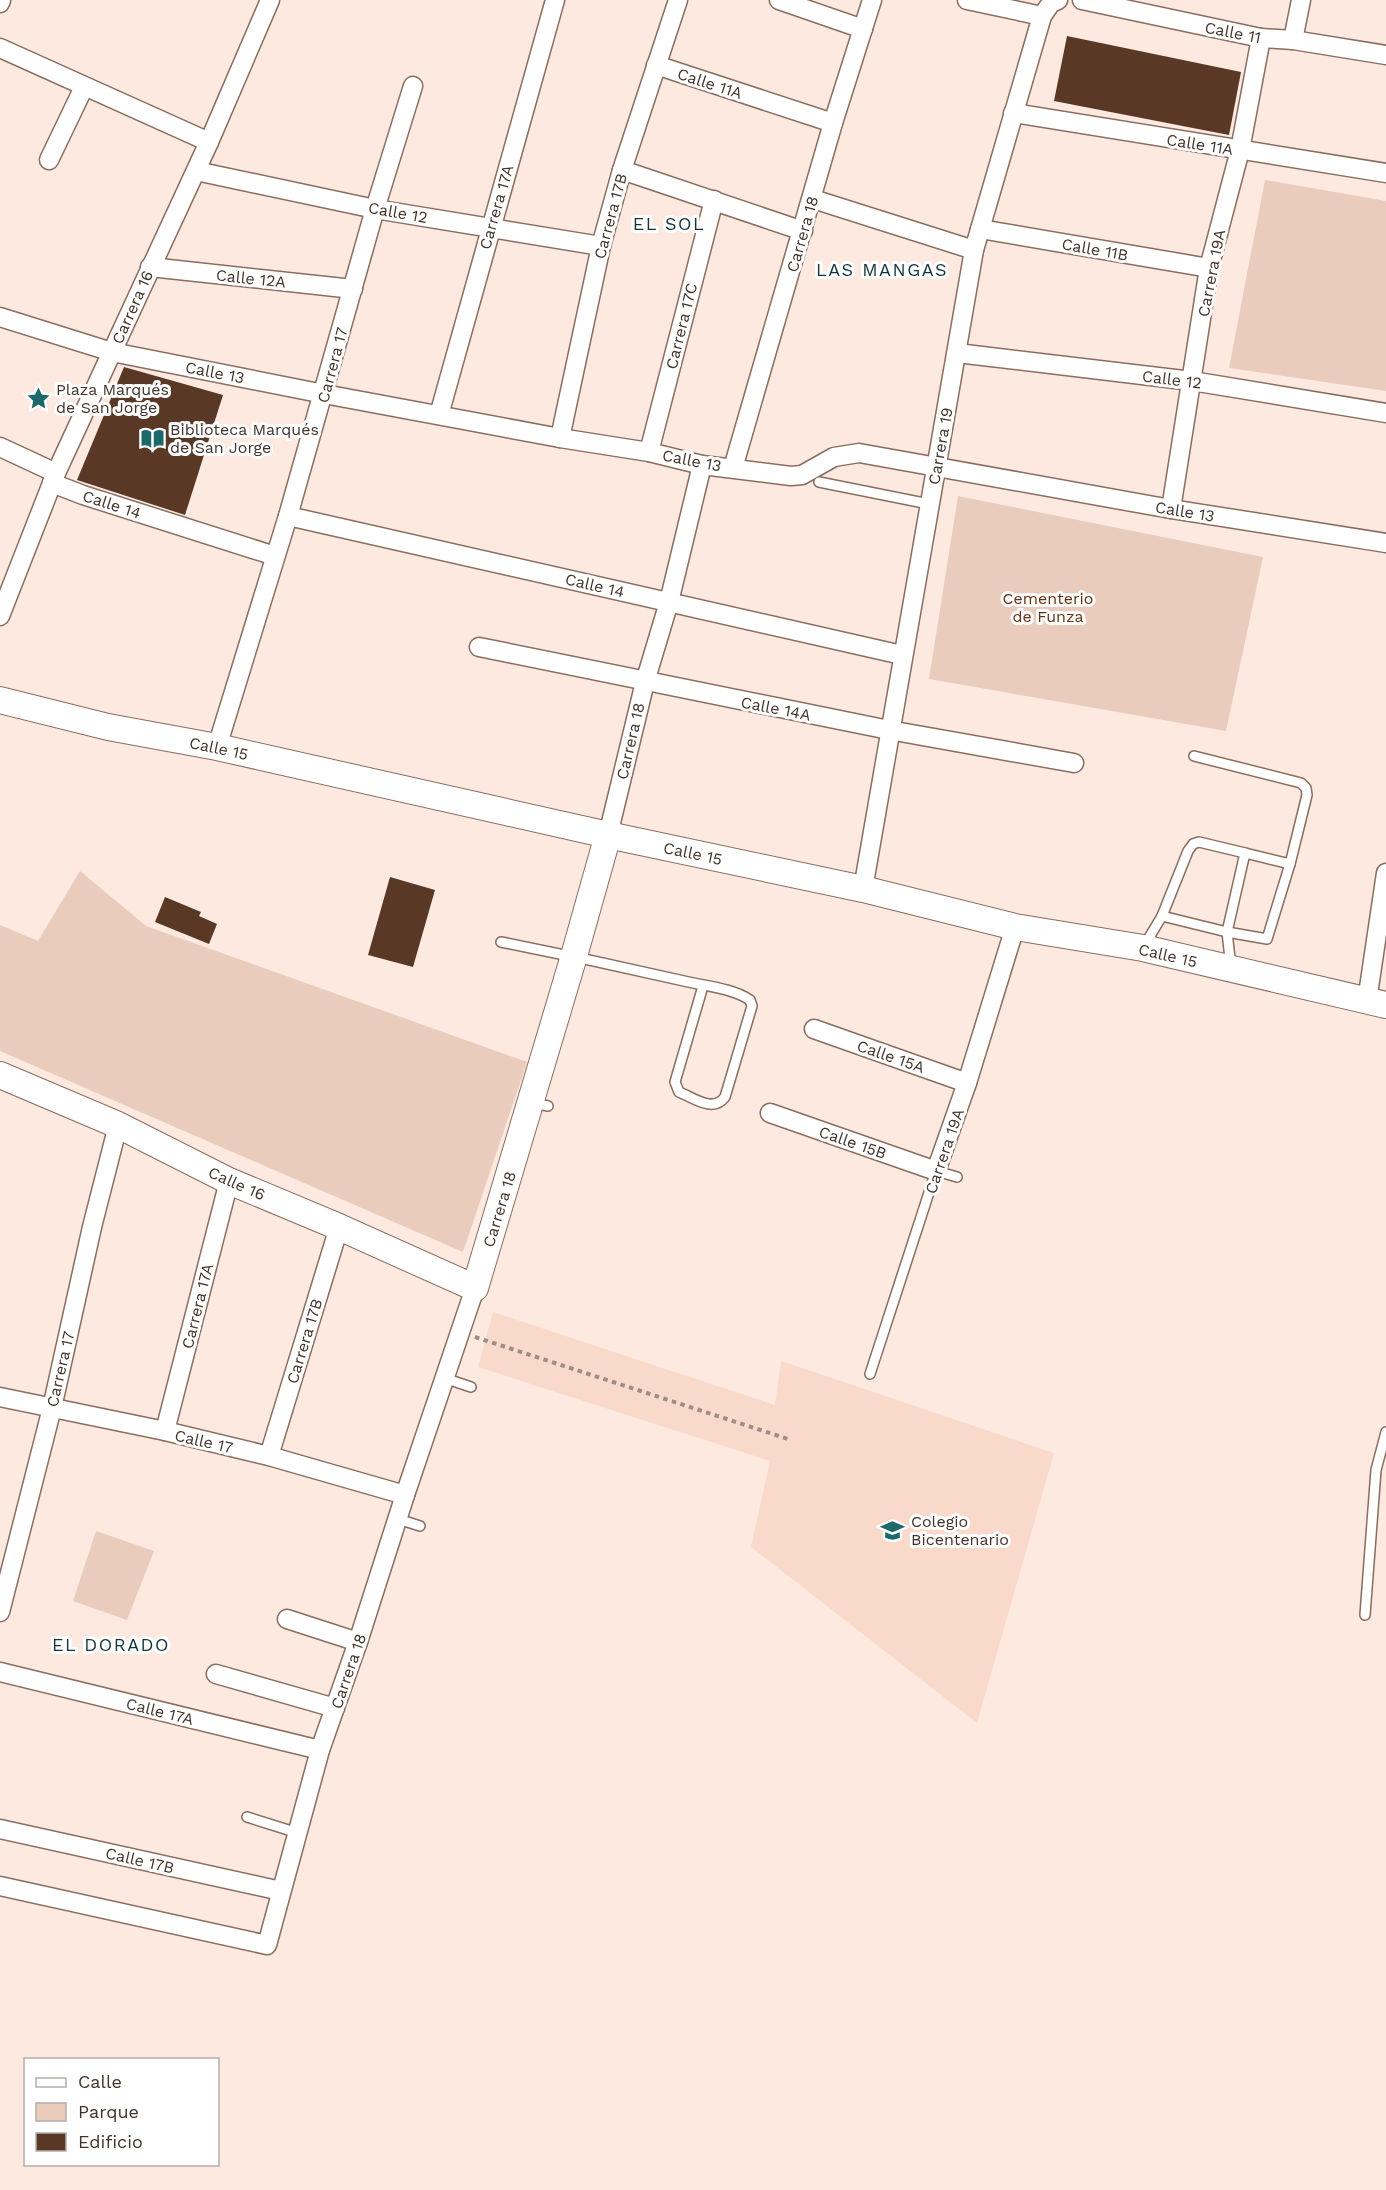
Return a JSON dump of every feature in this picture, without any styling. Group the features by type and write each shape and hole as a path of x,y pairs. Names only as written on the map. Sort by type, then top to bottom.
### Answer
{"street":[{"name":"Carrera 16","path":"0,616 54,478 196,171 270,0"},
{"name":"Carrera 17A","path":"439,415 555,0"},
{"name":"Carrera 17B","path":"560,438 602,246 622,170 678,0"},
{"path":"779,0 863,29"},
{"name":"Carrera 18","path":"733,468 813,199 833,123 872,0"},
{"path":"967,0 1048,9"},
{"name":"Calle 11","path":"1082,0 1261,38 1293,40 1386,55"},
{"path":"1293,40 1301,0"},
{"name":"Carrera 19","path":"862,889 974,250 1013,113 1048,9"},
{"name":"Carrera 19A","path":"1171,509 1209,268 1240,150 1261,38"},
{"path":"0,48 209,142"},
{"name":"Calle 11A","path":"656,65 833,123"},
{"name":"Carrera 17","path":"217,747 288,516 375,209 413,86"},
{"path":"49,160 84,87"},
{"name":"Calle 11A","path":"1013,113 1386,173"},
{"path":"622,170 803,231"},
{"name":"Calle 12","path":"196,171 375,209 602,246"},
{"path":"813,199 974,250"},
{"name":"Carrera 17C","path":"649,452 714,200"},
{"name":"Calle 11B","path":"980,229 1209,268"},
{"name":"Calle 12A","path":"150,267 352,289"},
{"name":"Calle 13","path":"0,317 112,351 324,394 560,438 649,452 702,465 791,476 802,475 834,457 859,453 1171,509 1386,543"},
{"name":"Calle 12","path":"957,353 1192,381 1386,413"},
{"name":"Calle 14","path":"0,447 83,495 275,556"},
{"name":"Carrera 18","path":"0,1886 267,1945 320,1750 358,1642 444,1378 540,1104 574,956 608,835 645,682 669,602 702,465"},
{"name":"Calle 14","path":"288,516 902,655"},
{"name":"Calle 14A","path":"479,647 890,730 1074,763"},
{"name":"Calle 15","path":"0,700 108,727 217,747 608,835 862,889 1015,927 1143,948 1376,1003"},
{"path":"1376,1003 1386,873"},
{"name":"Carrera 19A","path":"936,1171 967,1083 1015,927"},
{"name":"Calle 15A","path":"814,1029 967,1083"},
{"name":"Calle 16","path":"0,1075 118,1125 229,1181 475,1288"},
{"name":"Calle 15B","path":"770,1113 936,1171"},
{"name":"Carrera 17","path":"0,1612 52,1408 92,1227 118,1125"},
{"name":"Carrera 17A","path":"165,1431 229,1181"},
{"name":"Carrera 17B","path":"269,1456 339,1227"},
{"name":"Calle 17","path":"0,1397 165,1431 269,1456 405,1496"},
{"path":"287,1619 358,1642"},
{"name":"Calle 17A","path":"0,1672 320,1750"},
{"path":"216,1674 335,1708"},
{"name":"Calle 17B","path":"0,1829 281,1891"}],"lane":[{"path":"819,482 929,504"},
{"path":"1162,916 1267,939 1290,864 1306,795 1301,783 1194,756"},
{"path":"1143,948 1162,916 1193,843 1199,842 1290,864"},
{"path":"1232,969 1227,932 1245,854"},
{"path":"501,942 574,956 743,995 750,1000 752,1006 725,1097 720,1104 712,1106 679,1092 675,1082 703,986"},
{"path":"936,1171 957,1177"},
{"name":"Carrera 19A","path":"870,1374 936,1171"},
{"path":"444,1378 471,1387"},
{"path":"1365,1615 1376,1470 1386,1432"},
{"path":"398,1519 420,1526"},
{"path":"247,1817 297,1833"}],"path":[{"path":"485,1340 788,1439"}],"shaded area":[{"name":"Colegio Bicentenario","path":"493,1312 775,1405 781,1361 1054,1453 977,1723 751,1547 770,1461 478,1367"}],"green space":[{"path":"1265,180 1386,201 1386,391 1229,368"},
{"name":"Cementerio de Funza","path":"958,496 1263,557 1226,731 929,679"},
{"path":"80,871 146,926 527,1062 463,1252 0,1051 0,925 38,941"},
{"path":"96,1531 154,1551 127,1620 73,1601"}],"building":[{"path":"1067,36 1241,72 1229,135 1054,101"},
{"name":"Biblioteca Marqués de San Jorge","path":"124,367 223,395 185,515 77,480"},
{"path":"390,877 435,890 413,967 368,955"},
{"path":"165,897 201,912 199,916 217,924 209,944 155,922"}],"place":[{"name":"Plaza Marqués de San Jorge","path":"38,398"},
{"name":"Biblioteca Marqués de San Jorge","path":"152,438"},
{"name":"Colegio Bicentenario","path":"893,1530"}],"district":[{"name":"EL SOL","path":"669,224"},
{"name":"LAS MANGAS","path":"882,270"},
{"name":"EL DORADO","path":"111,1645"}]}
